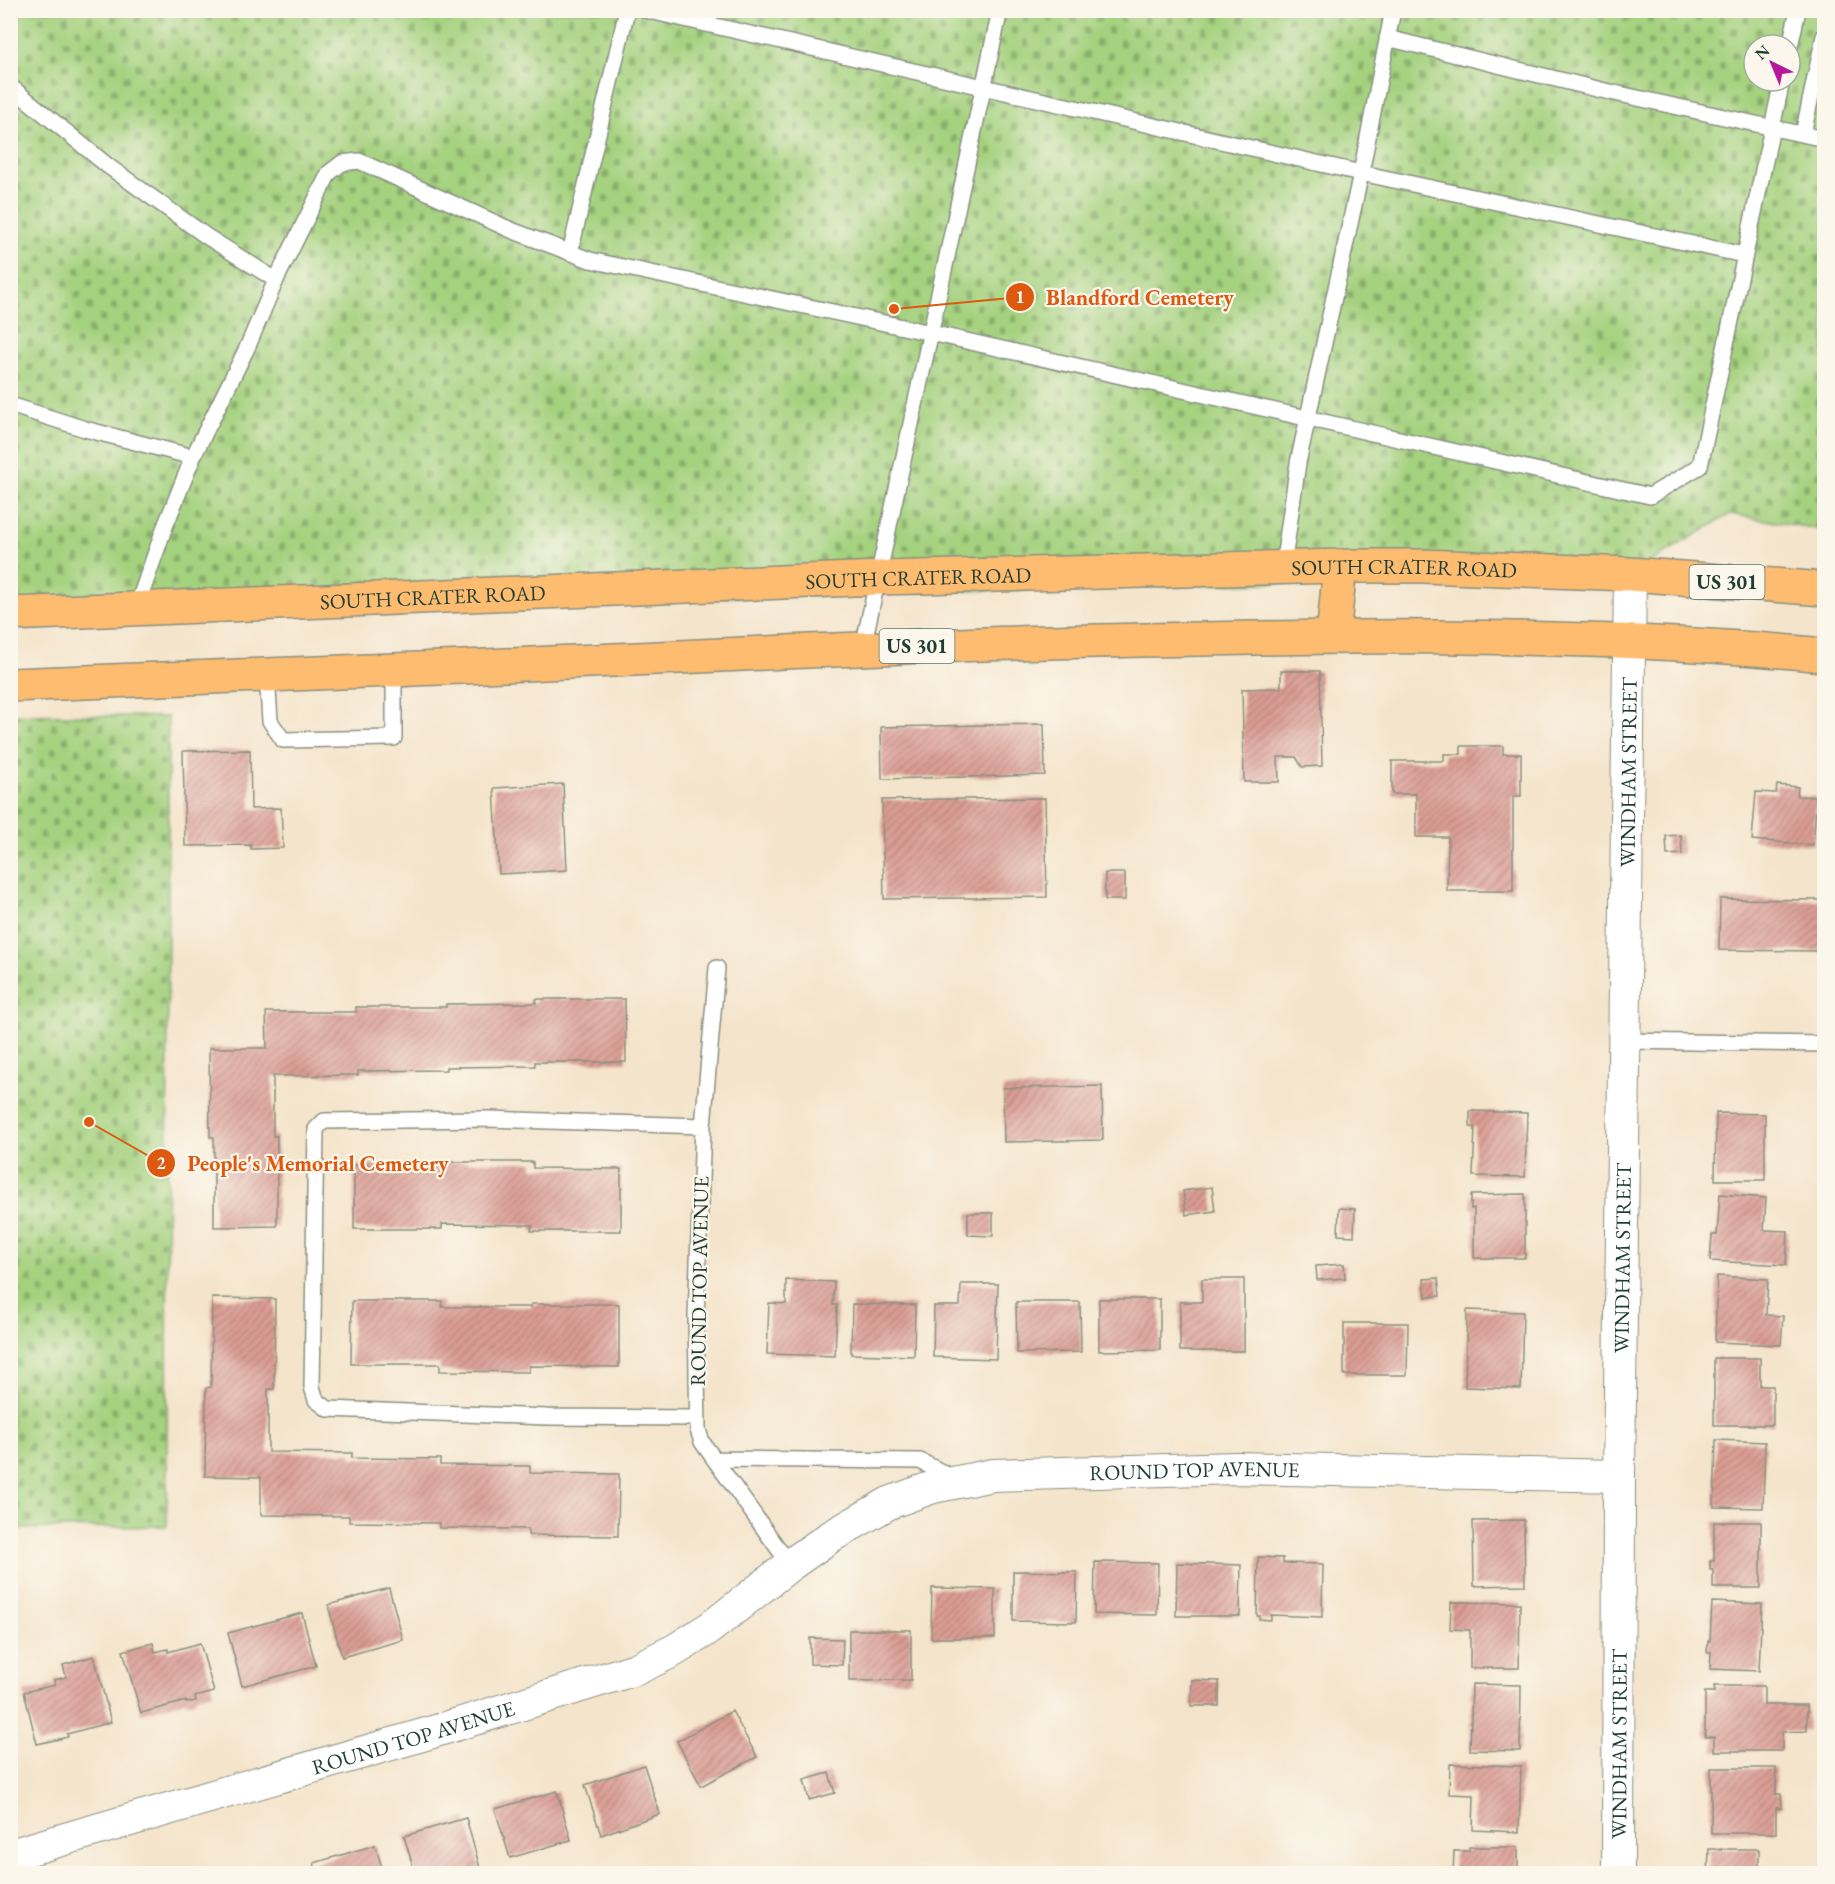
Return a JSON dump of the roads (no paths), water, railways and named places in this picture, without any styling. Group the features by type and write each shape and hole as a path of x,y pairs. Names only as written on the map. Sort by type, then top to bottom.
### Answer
{"main road":[{"name":"SOUTH CRATER ROAD","path":"10,614 879,578 1340,566 1423,566 1630,574 1824,589"},
{"path":"1333,637 1340,566"},
{"name":"US 301","path":"10,685 394,670 864,647 1333,637 1629,641 1741,647 1824,655"}],"street":[{"name":"WINDHAM STREET","path":"1617,1874 1619,1476 1630,574"},
{"name":"ROUND TOP AVENUE","path":"10,1855 426,1734 636,1669 675,1650 711,1627 830,1537 889,1503 933,1487 993,1475 1238,1468 1619,1476"}],"lane":[{"path":"570,254 627,10"},
{"path":"645,10 983,88 1744,255"},
{"path":"864,647 1000,10"},
{"path":"1283,567 1298,463 1361,172 1393,10"},
{"path":"1793,33 1798,10"},
{"path":"1803,134 1824,36"},
{"path":"1387,38 1601,90 1824,139"},
{"path":"10,86 108,166 206,236 276,280"},
{"path":"136,609 164,529 194,457 328,173 342,163 359,162 511,230 590,260 931,333 1650,496 1700,466 1779,93"},
{"path":"10,405 85,429 194,457"},
{"path":"267,674 270,721 283,740 394,738 394,670"},
{"name":"ROUND TOP AVENUE","path":"717,968 703,1126 696,1318 698,1430 702,1442 790,1565"},
{"path":"1624,1041 1824,1044"},
{"path":"698,1418 547,1417 328,1409 316,1400 312,1387 316,1129 324,1121 489,1119 703,1126"},
{"path":"714,1459 920,1461 960,1482"}],"place":[{"name":"Blandford Cemetery","path":"894,309"},
{"name":"People's Memorial Cemetery","path":"89,1122"}]}
